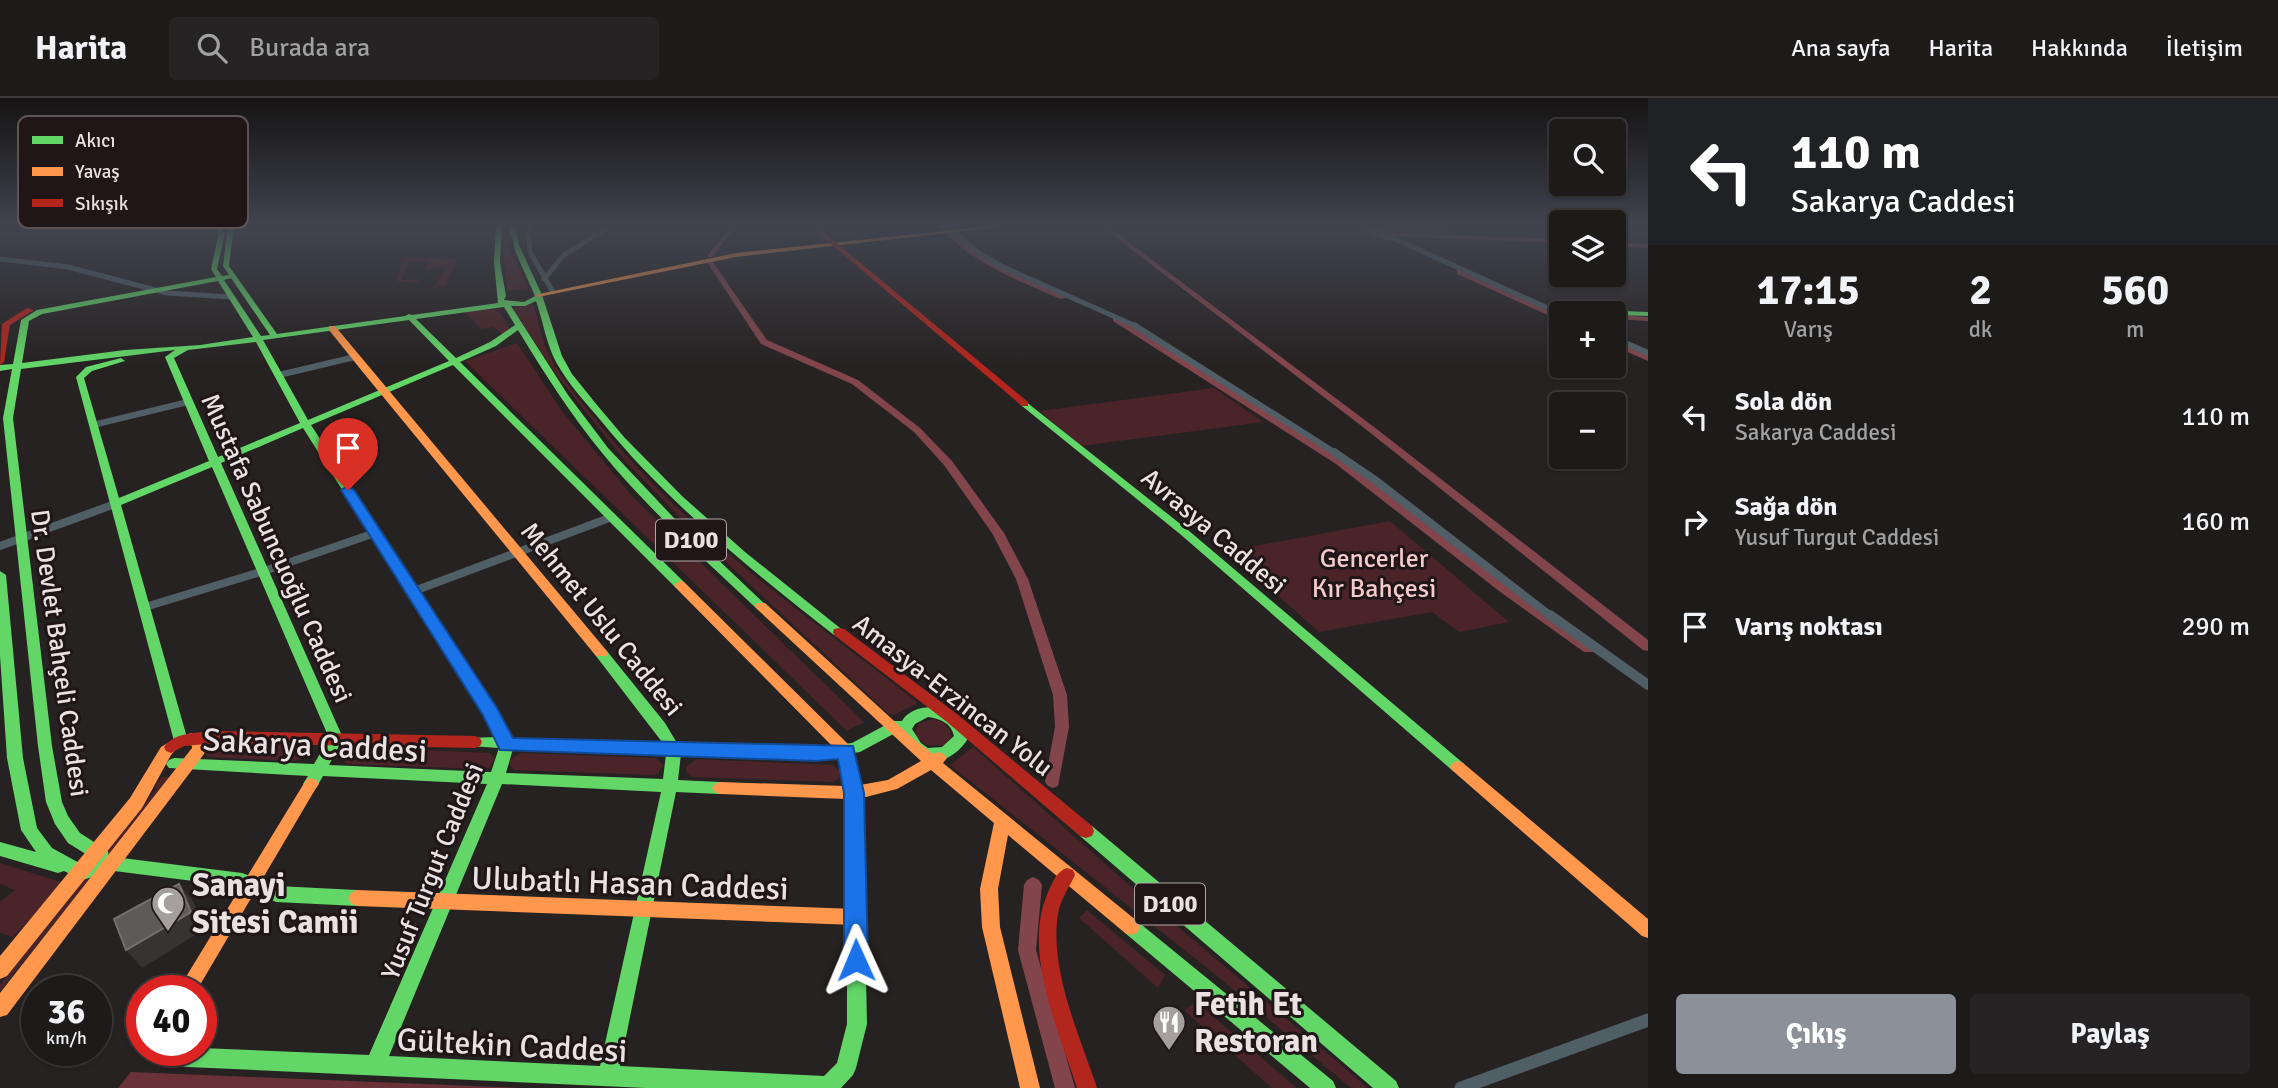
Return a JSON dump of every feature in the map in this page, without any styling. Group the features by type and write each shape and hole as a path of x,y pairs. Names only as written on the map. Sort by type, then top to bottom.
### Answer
{"main road":[{"path":"222,272 273,332"},
{"name":"D100","path":"500,272 504,300 522,333 586,427 631,480 735,583 911,745 1326,1088"},
{"name":"Amasya-Erzincan Yolu","path":"526,272 537,295 547,332 562,365 612,430 658,480 776,584 952,718 1389,1088"},
{"path":"273,332 332,328 409,316 504,300 518,291 537,295 648,272"},
{"name":"Avrasya Caddesi","path":"867,272 1094,462 1184,532 1648,930"},
{"name":"Dr. Devlet Bahçeli Caddesi","path":"0,362 6,324 15,317 43,307 225,275"},
{"name":"Yusuf Turgut Caddesi","path":"225,275 232,297 306,425 491,713 507,745 496,780 375,1066"},
{"name":"Dr. Devlet Bahçeli Caddesi","path":"114,864 74,838 61,819 54,802 45,746 8,418 27,317 150,289"},
{"path":"186,740 115,505 80,377 82,373 112,362 258,338 273,332 504,300"},
{"path":"1626,314 1648,314"},
{"path":"409,316 846,751 854,793 855,917"},
{"name":"Mehmet Uslu Caddesi","path":"332,328 384,393 520,551 660,727 674,750 670,786 608,1076"},
{"path":"115,505 522,333"},
{"path":"0,368 54,364 147,349 181,349"},
{"name":"Mustafa Sabuncuoğlu Caddesi","path":"181,349 169,357 336,738 319,771 196,975"},
{"name":"Dr. Devlet Bahçeli Caddesi","path":"0,575 15,758 29,830 46,853 82,873"},
{"path":"926,712 952,718 961,730 962,737 960,743 947,753 928,754 911,745 905,732 911,718 926,712"},
{"name":"Sakarya Caddesi","path":"186,740 218,737 336,738 816,753 846,751 911,718"},
{"path":"0,1008 114,864 192,759 200,743 186,740 170,747 169,762 82,873 2,965"},
{"name":"Sakarya Caddesi","path":"169,762 192,759 319,771 854,793 892,785 947,753"},
{"path":"1002,822 991,879 989,908 991,927 1030,1088"},
{"path":"0,849 82,873 114,864"},
{"name":"Ulubatlı Hasan Caddesi","path":"114,864 252,882 264,892 272,894 643,911 855,917"},
{"path":"1067,875 1050,907 1047,935 1056,981 1087,1088"},
{"name":"Gültekin Caddesi","path":"217,1058 608,1076 658,1083 826,1086 834,1082 846,1067 854,1045 857,1024 855,917"}],"street":[{"path":"87,272 175,294 232,297"},
{"path":"541,272 552,292"},
{"path":"544,279 548,272"},
{"path":"1016,272 1141,328 1317,441 1375,480 1509,586 1648,685"},
{"path":"1468,272 1549,309"},
{"path":"1626,343 1648,353"},
{"path":"279,375 355,357"},
{"path":"93,425 188,402"},
{"path":"0,546 115,505"},
{"path":"414,591 611,517"},
{"path":"145,607 264,571 375,533"},
{"path":"1461,1088 1648,1020"}],"green space":[{"path":"399,272 405,272 402,280 420,279 418,283 396,281"},
{"path":"443,272 452,272 446,286 433,288"},
{"path":"505,272 521,272 529,288 507,291"},
{"path":"533,304 552,360 564,379 627,457 665,496 746,569 918,703 894,715 889,714 696,534 626,462 557,376 512,307"},
{"path":"499,310 510,330 502,334 493,327 481,329 464,311"},
{"path":"517,343 561,410 632,496 864,722 847,731 465,361"},
{"path":"1214,388 1263,422 1081,446 1040,411"},
{"name":"Gencerler Kır Bahçesi","path":"1390,521 1509,622 1459,632 1432,612 1319,632 1228,551"},
{"path":"933,719 942,722 950,730 951,739 944,745 926,745 915,735 918,724"},
{"path":"221,743 301,746 307,748 308,752 306,756 295,761 208,757 205,753 207,747"},
{"path":"357,747 490,753 495,759 489,768 483,769 347,764 343,760 344,754"},
{"path":"973,747 1138,893 1368,1088 1351,1088 1216,975 950,765"},
{"path":"521,753 656,758 663,765 658,774 653,775 515,770 510,766 510,760"},
{"path":"696,759 833,765 841,772 840,778 833,782 692,777 687,773 686,767"},
{"path":"162,777 172,777 0,991 0,985 157,788 154,787"},
{"path":"0,863 64,883 13,937 0,933 0,902 15,890 0,884"},
{"path":"1087,910 1165,975 1158,988 1079,918"},
{"path":"1196,1002 1297,1088 1272,1088 1184,1010"}],"shaded area":[{"path":"131,1072 520,1088 118,1088"}],"building":[{"path":"179,884 191,912 126,950 114,919"}],"waterway":[{"path":"717,272 764,342 855,382 917,430 948,463 998,533 1022,579 1060,695 1062,727 1053,782"},
{"path":"1007,272 1064,297"},
{"path":"1165,272 1371,429 1648,647"},
{"path":"1461,272 1549,312"},
{"path":"1626,318 1648,319"},
{"path":"1116,319 1340,462 1503,588 1589,649"},
{"path":"1626,347 1648,357"},
{"path":"1033,885 1027,950 1065,1088"}],"traffic: fast":[{"path":"216,272 258,338 306,425 491,713 507,745 496,780 375,1066"},
{"path":"230,272 275,336"},
{"path":"498,272 502,296 500,301 506,304 585,425 647,497 761,606"},
{"path":"527,272 562,365 620,439 709,527 839,632"},
{"path":"102,856 74,838 61,819 54,802 45,746 8,418 25,320 40,312 233,276"},
{"path":"506,304 525,304 537,298"},
{"path":"0,368 150,350 200,347 506,304"},
{"path":"1626,313 1648,314"},
{"path":"409,316 680,585"},
{"path":"115,504 453,362 493,344 518,327"},
{"path":"187,347 169,357 336,738 311,784"},
{"path":"121,361 89,369 80,377 181,741"},
{"path":"1025,404 1184,532 1458,767"},
{"path":"0,575 15,758 29,830 46,853 82,873 114,864 242,880 276,894 357,898"},
{"path":"601,653 660,727 674,750 670,786 608,1076"},
{"path":"926,712 944,715 954,721 962,737 955,746 939,755 931,755 915,747 905,729 910,720 926,712"},
{"path":"475,742 816,753 855,748 898,725"},
{"path":"174,764 720,788"},
{"path":"1086,831 1389,1088"},
{"path":"217,1058 826,1086 846,1068 857,1024 855,838"},
{"path":"0,849 58,866"},
{"path":"1131,927 1326,1088"}],"traffic: slow":[{"path":"538,295 651,272"},
{"path":"332,328 601,653"},
{"path":"680,585 846,751 854,793 855,838"},
{"path":"761,606 911,745 1131,927"},
{"path":"0,1008 199,750 200,743 191,739"},
{"path":"0,970 136,803 166,751 171,747"},
{"path":"720,788 854,793 892,785 939,758"},
{"path":"1458,767 1648,930"},
{"path":"196,975 311,784"},
{"path":"1002,822 989,889 991,927 1030,1088"},
{"path":"357,898 855,917"}],"traffic: jam":[{"path":"868,272 1025,404"},
{"path":"0,362 6,324 30,310"},
{"path":"839,632 952,718 1086,831"},
{"path":"171,747 181,741 218,737 475,742"},
{"path":"1067,875 1049,914 1049,955 1059,1001 1087,1088"}],"place":[{"name":"Sanayi Sitesi Camii","path":"168,933"},
{"name":"Fetih Et Restoran","path":"1169,1052"}],"route":[{"path":"348,490 501,729 507,745 816,753 846,751 854,793 856,960"}]}
